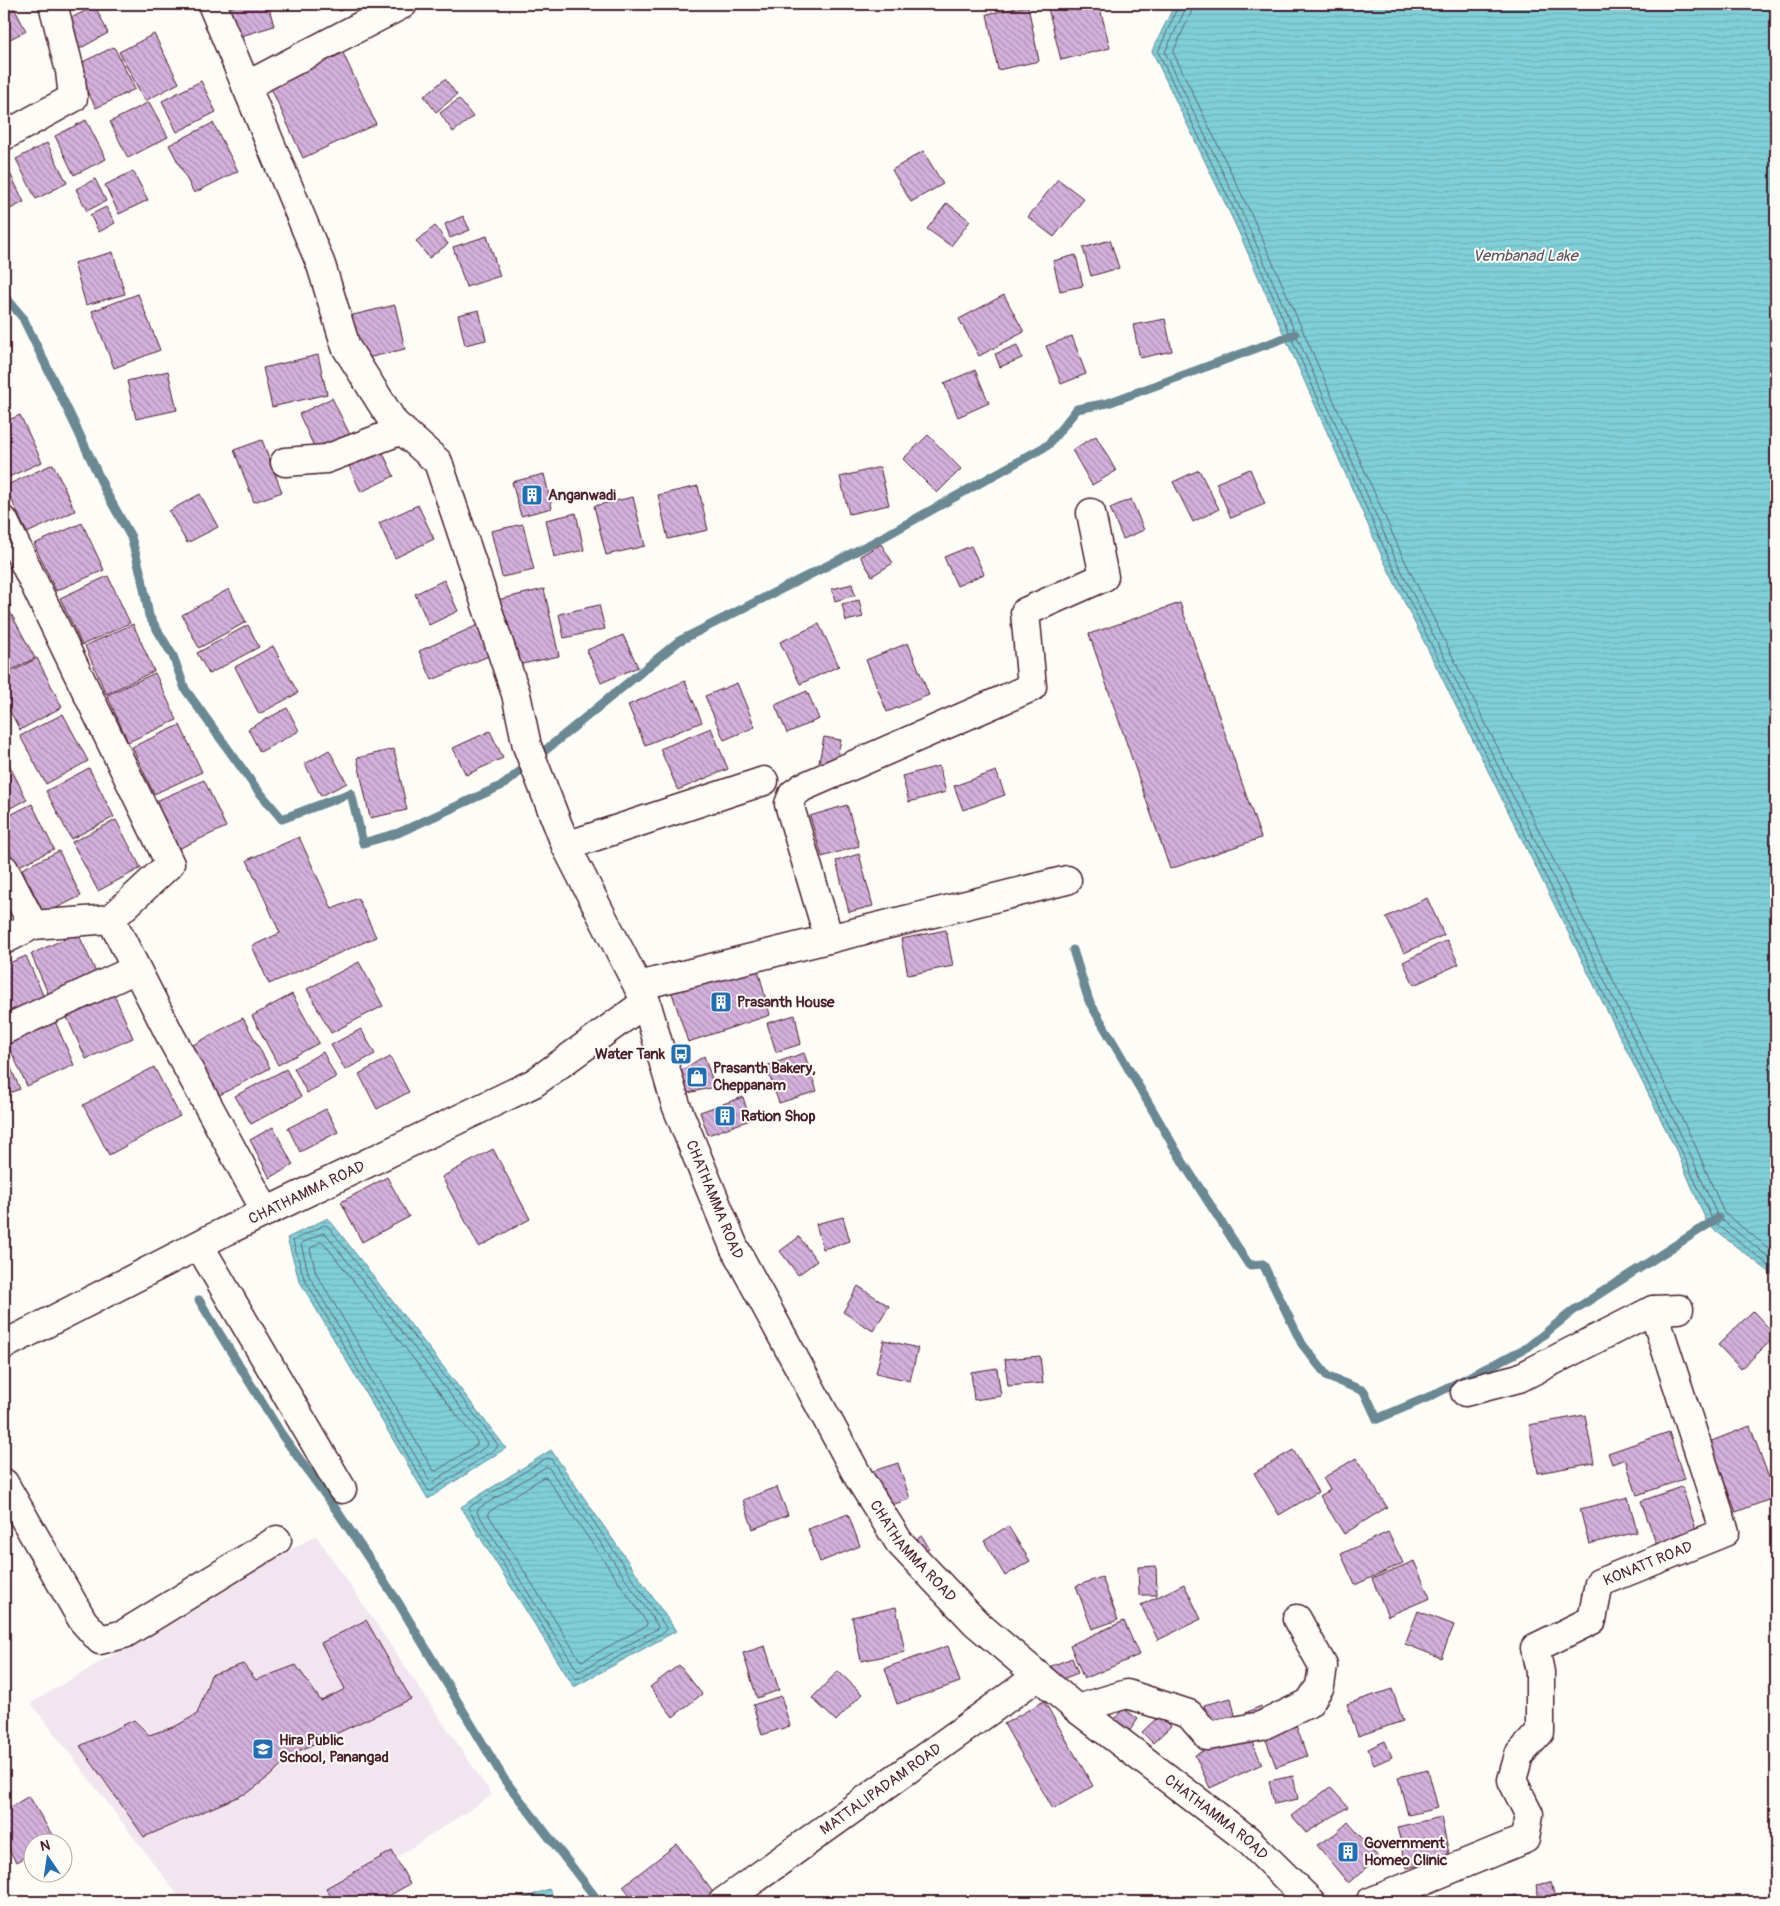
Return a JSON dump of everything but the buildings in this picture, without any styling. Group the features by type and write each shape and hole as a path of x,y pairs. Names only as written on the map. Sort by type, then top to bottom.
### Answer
{"street":[{"path":"4,136 73,98 70,71 53,4"},
{"path":"212,4 321,265 346,347 394,423 438,462 516,694 527,746 566,846 642,994 829,939 1067,880"},
{"path":"246,86 403,4"},
{"path":"284,462 326,459 402,430"},
{"path":"829,939 789,804 793,794 803,787 1032,687 1025,612 1104,576 1090,513"},
{"path":"4,521 170,864 111,919 33,925 4,940"},
{"path":"566,846 764,781"},
{"path":"4,870 33,925"},
{"path":"111,919 172,1039 266,1212"},
{"path":"4,1030 136,969"},
{"name":"CHATHAMMA ROAD","path":"4,1345 198,1245 534,1083 642,994 676,1104 734,1247 858,1478 899,1542 976,1623 1077,1709 1247,1839 1311,1902"},
{"path":"198,1245 342,1489"},
{"name":"KONATT ROAD","path":"1370,1902 1525,1839 1529,1814 1512,1780 1520,1755 1540,1732 1540,1672 1535,1648 1592,1620 1599,1582 1725,1532 1666,1309 1519,1378 1465,1392"},
{"path":"4,1484 83,1620 100,1640 124,1634 277,1540"},
{"path":"1077,1709 1128,1694 1189,1714 1208,1736 1261,1726 1309,1703 1320,1686 1323,1666 1297,1619"},
{"name":"MATTALIPADAM ROAD","path":"723,1902 1038,1676"}],"shaded area":[{"name":"Hira Public School, Panangad","path":"316,1535 492,1795 329,1902 183,1902 31,1703"}],"water":[{"name":"Vembanad Lake","path":"1175,4 1776,4 1776,1277 1708,1225 1678,1154 1384,561 1236,226 1152,51"},
{"path":"328,1218 506,1448 428,1499 299,1280 287,1238"},
{"path":"551,1450 676,1631 574,1687 461,1507"},
{"path":"549,1889 557,1902 513,1902"}],"waterway":[{"path":"4,295 23,318 107,494 131,537 142,578 149,616 173,656 185,689 256,788 282,819 351,793 363,843 398,833 505,784 519,772"},
{"path":"542,753 679,641 876,541 1048,445 1077,409 1108,403 1295,334"},
{"path":"1073,950 1089,1001 1184,1164 1249,1265 1263,1264 1302,1344 1328,1377 1364,1391 1377,1419 1431,1396 1528,1347 1574,1310 1718,1218"},
{"path":"199,1300 282,1435 337,1511 398,1602 504,1779 599,1902"}],"place":[{"name":"Anganwadi","path":"532,495"},
{"name":"Prasanth House","path":"721,1002"},
{"name":"Water Tank","path":"681,1054"},
{"name":"Prasanth Bakery, Cheppanam","path":"697,1077"},
{"name":"Ration Shop","path":"725,1116"},
{"name":"Hira Public School, Panangad","path":"263,1749"},
{"name":"Government Homeo Clinic","path":"1348,1852"}]}
